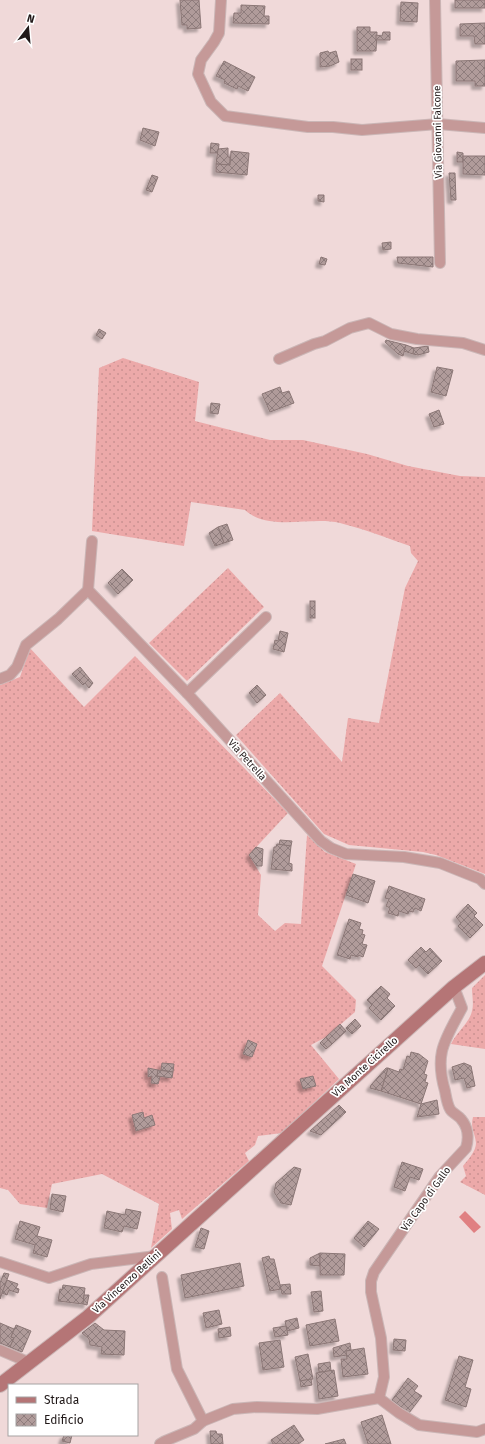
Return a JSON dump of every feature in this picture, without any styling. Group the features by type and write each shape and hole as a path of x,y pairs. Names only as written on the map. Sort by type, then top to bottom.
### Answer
{"street":[{"path":"220,0 219,33 201,60 198,74 211,102 225,116 308,127 333,127 362,130 438,124 485,128"},
{"name":"Via Giovanni Falcone","path":"435,0 440,263"},
{"path":"279,359 314,344 325,341 350,328 369,323 391,334 417,339 463,343 485,350"},
{"path":"0,679 10,675 17,667 26,645 58,619 88,590 92,540"},
{"name":"Via Petrella","path":"88,590 187,693 321,841 331,848 346,854 404,858 440,863 480,879 485,884"},
{"path":"187,693 266,617"},
{"name":"Via Monte Cicirello","path":"248,1173 454,986 485,964"},
{"name":"Via Capo di Gallo","path":"379,1398 384,1377 381,1338 370,1281 374,1272 436,1183 466,1148 468,1142 468,1135 462,1120 450,1109 441,1078 440,1060 444,1041 462,1008 454,986"},
{"name":"Via Vincenzo Bellini","path":"0,1385 88,1317 248,1173"},
{"path":"0,1262 49,1278 90,1264 156,1256"},
{"path":"162,1277 177,1369 203,1421"},
{"path":"0,1350 28,1362"},
{"path":"160,1444 194,1429 203,1421 233,1409 317,1409 379,1398 399,1413 419,1425 477,1432 485,1429"}],"shaded area":[{"path":"123,358 199,382 195,421 270,440 303,440 367,454 408,466 460,476 485,477 485,874 436,855 423,852 349,845 324,834 236,735 280,693 342,762 348,718 379,723 405,588 418,561 411,553 410,546 340,523 329,521 278,522 255,517 245,510 191,502 184,546 92,531 99,368"},
{"path":"228,568 264,607 187,681 149,643"},
{"path":"30,648 84,707 135,656 288,813 249,855 261,875 258,915 275,931 285,923 301,924 307,835 325,852 356,864 322,966 356,1000 355,1012 326,1037 311,1045 339,1079 282,1133 258,1136 255,1145 245,1153 249,1161 182,1219 179,1210 170,1213 172,1229 151,1248 159,1204 102,1174 52,1184 47,1208 20,1204 8,1190 0,1188 0,685 20,677"},
{"path":"485,975 485,1049 451,1044 471,1015 473,1005 472,988"},
{"path":"473,1117 485,1117 485,1195 460,1182 466,1176 463,1166 476,1146 472,1125"},
{"path":"465,1211 481,1227 474,1233 459,1217"}],"building":[{"path":"180,0 199,0 201,28 187,29 187,25 182,25"},
{"path":"455,0 485,0 485,8 455,8"},
{"path":"401,2 418,3 417,22 400,21"},
{"path":"241,5 265,6 264,16 269,16 269,24 233,23 234,13 241,13"},
{"path":"485,23 485,44 475,44 474,36 460,36 460,24"},
{"path":"357,27 370,27 370,32 377,32 376,51 357,51"},
{"path":"383,32 390,32 390,40 376,40 376,35 382,36"},
{"path":"328,51 329,53 336,51 339,62 330,66 320,67 320,53"},
{"path":"351,59 362,59 362,70 351,70"},
{"path":"485,60 485,86 475,86 475,81 456,81 456,61"},
{"path":"224,61 255,77 248,91 238,86 237,89 224,83 225,80 216,76"},
{"path":"143,128 159,132 155,146 140,140"},
{"path":"211,143 219,144 218,153 210,153"},
{"path":"228,148 230,165 216,164 218,149"},
{"path":"231,151 249,153 247,175 216,172 216,164 230,165"},
{"path":"457,152 463,153 463,162 457,162"},
{"path":"463,156 485,156 485,175 463,174"},
{"path":"449,173 455,173 456,200 451,200"},
{"path":"152,175 158,177 152,192 146,190"},
{"path":"318,195 324,195 324,202 318,201"},
{"path":"391,242 391,249 383,250 382,243"},
{"path":"321,257 327,259 325,265 319,264"},
{"path":"397,257 433,257 433,267 398,263"},
{"path":"99,329 106,333 102,339 96,335"},
{"path":"386,340 406,345 403,356 398,354 385,342"},
{"path":"406,345 414,348 413,354 404,351"},
{"path":"428,346 429,352 418,355 413,354 414,348"},
{"path":"437,367 453,370 446,396 431,392"},
{"path":"280,387 282,393 289,391 294,403 270,412 262,394"},
{"path":"211,403 220,404 218,414 210,413"},
{"path":"439,410 444,424 434,427 429,414"},
{"path":"227,524 233,540 224,543 218,527"},
{"path":"218,527 224,543 215,546 209,533"},
{"path":"122,569 133,580 118,594 108,583"},
{"path":"310,601 315,601 315,618 310,618"},
{"path":"280,631 288,633 284,652 273,649 275,640 278,641"},
{"path":"80,667 93,683 89,688 85,683 83,685 72,674"},
{"path":"257,685 266,695 257,703 249,693"},
{"path":"280,840 292,841 291,846 279,845"},
{"path":"277,844 291,846 289,863 292,864 292,871 271,869 274,847 276,847"},
{"path":"256,847 263,849 262,866 257,866 249,855"},
{"path":"353,874 375,881 368,903 346,895"},
{"path":"389,886 425,899 421,911 415,908 413,912 409,911 408,914 399,911 398,916 388,913 390,908 386,906 389,899 385,898"},
{"path":"468,904 477,913 474,916 483,925 470,938 458,926 461,923 456,917"},
{"path":"349,919 361,923 359,929 363,930 362,934 365,935 362,944 367,945 363,957 351,955 350,959 337,955"},
{"path":"421,947 426,952 430,948 442,961 428,974 419,965 416,968 408,960"},
{"path":"381,986 390,994 387,998 395,1006 381,1020 369,1008 372,1005 367,1000"},
{"path":"355,1019 361,1026 352,1034 346,1028"},
{"path":"340,1024 346,1031 332,1044 326,1037"},
{"path":"326,1037 332,1044 326,1049 320,1043"},
{"path":"248,1040 257,1044 252,1057 243,1054"},
{"path":"411,1052 419,1054 428,1061 424,1074 427,1075 425,1082 428,1083 421,1104 381,1091 388,1068 399,1072 400,1069 403,1070 407,1056 410,1057"},
{"path":"162,1063 174,1064 173,1072 161,1070"},
{"path":"464,1063 471,1066 475,1086 467,1088 464,1078 455,1080 452,1067"},
{"path":"148,1068 158,1070 157,1076 160,1077 158,1084 151,1083 152,1076 148,1077"},
{"path":"386,1068 388,1068 381,1091 370,1088 371,1085"},
{"path":"158,1070 173,1072 172,1078 157,1076"},
{"path":"313,1076 316,1086 303,1089 300,1079"},
{"path":"437,1100 439,1114 417,1117 421,1104"},
{"path":"339,1105 346,1112 321,1135 310,1131"},
{"path":"143,1112 144,1118 152,1115 155,1125 136,1131 132,1115"},
{"path":"402,1162 423,1169 419,1180 410,1177 405,1191 394,1187"},
{"path":"294,1167 301,1169 291,1205 281,1203 274,1192 276,1183"},
{"path":"52,1194 66,1196 63,1212 50,1209"},
{"path":"126,1209 141,1212 137,1229 124,1226 122,1232 104,1228 107,1211 125,1215"},
{"path":"20,1221 40,1227 37,1236 52,1240 47,1257 33,1253 35,1245 15,1239"},
{"path":"368,1221 379,1229 364,1247 354,1238"},
{"path":"201,1228 209,1231 204,1249 195,1247"},
{"path":"320,1253 320,1266 310,1265 310,1258"},
{"path":"320,1253 345,1254 344,1275 320,1275"},
{"path":"269,1256 270,1259 274,1259 281,1289 270,1291 262,1258"},
{"path":"240,1263 244,1286 185,1298 181,1275"},
{"path":"4,1273 9,1274 0,1299 0,1283"},
{"path":"7,1280 18,1284 16,1288 19,1289 18,1293 9,1290 7,1295 2,1293"},
{"path":"290,1284 291,1294 282,1294 280,1285"},
{"path":"63,1285 85,1288 83,1304 58,1301 60,1289 62,1290"},
{"path":"321,1291 323,1311 314,1312 311,1292"},
{"path":"84,1295 89,1295 87,1305 83,1304"},
{"path":"219,1310 222,1324 206,1328 203,1313"},
{"path":"297,1318 299,1328 287,1331 285,1321"},
{"path":"335,1319 339,1341 310,1346 306,1325"},
{"path":"0,1323 14,1329 11,1337 14,1338 10,1347 0,1343"},
{"path":"95,1323 104,1330 125,1331 124,1355 101,1354 102,1347 90,1345 89,1339 82,1333"},
{"path":"16,1325 31,1331 22,1352 10,1347 14,1338 11,1337"},
{"path":"286,1326 288,1335 275,1337 273,1328"},
{"path":"230,1327 231,1336 219,1338 218,1329"},
{"path":"394,1339 406,1340 405,1351 393,1350"},
{"path":"280,1340 284,1367 263,1370 259,1343"},
{"path":"350,1343 351,1350 346,1351 347,1355 334,1357 333,1348"},
{"path":"364,1348 368,1374 343,1377 341,1359 347,1359 346,1351"},
{"path":"308,1354 313,1379 300,1381 295,1357"},
{"path":"459,1356 473,1360 465,1387 471,1389 466,1407 445,1400"},
{"path":"330,1362 331,1371 319,1372 318,1364"},
{"path":"334,1370 338,1396 319,1399 316,1373"},
{"path":"408,1378 418,1386 414,1391 422,1396 409,1413 392,1400"},
{"path":"311,1379 312,1385 301,1387 300,1381"},
{"path":"382,1415 391,1444 368,1444 361,1422"},
{"path":"294,1425 304,1440 298,1444 273,1444 271,1440"},
{"path":"210,1431 216,1431 217,1434 222,1434 223,1444 211,1444"},
{"path":"64,1436 72,1436 70,1443 62,1441"},
{"path":"344,1439 346,1444 325,1444"}]}
